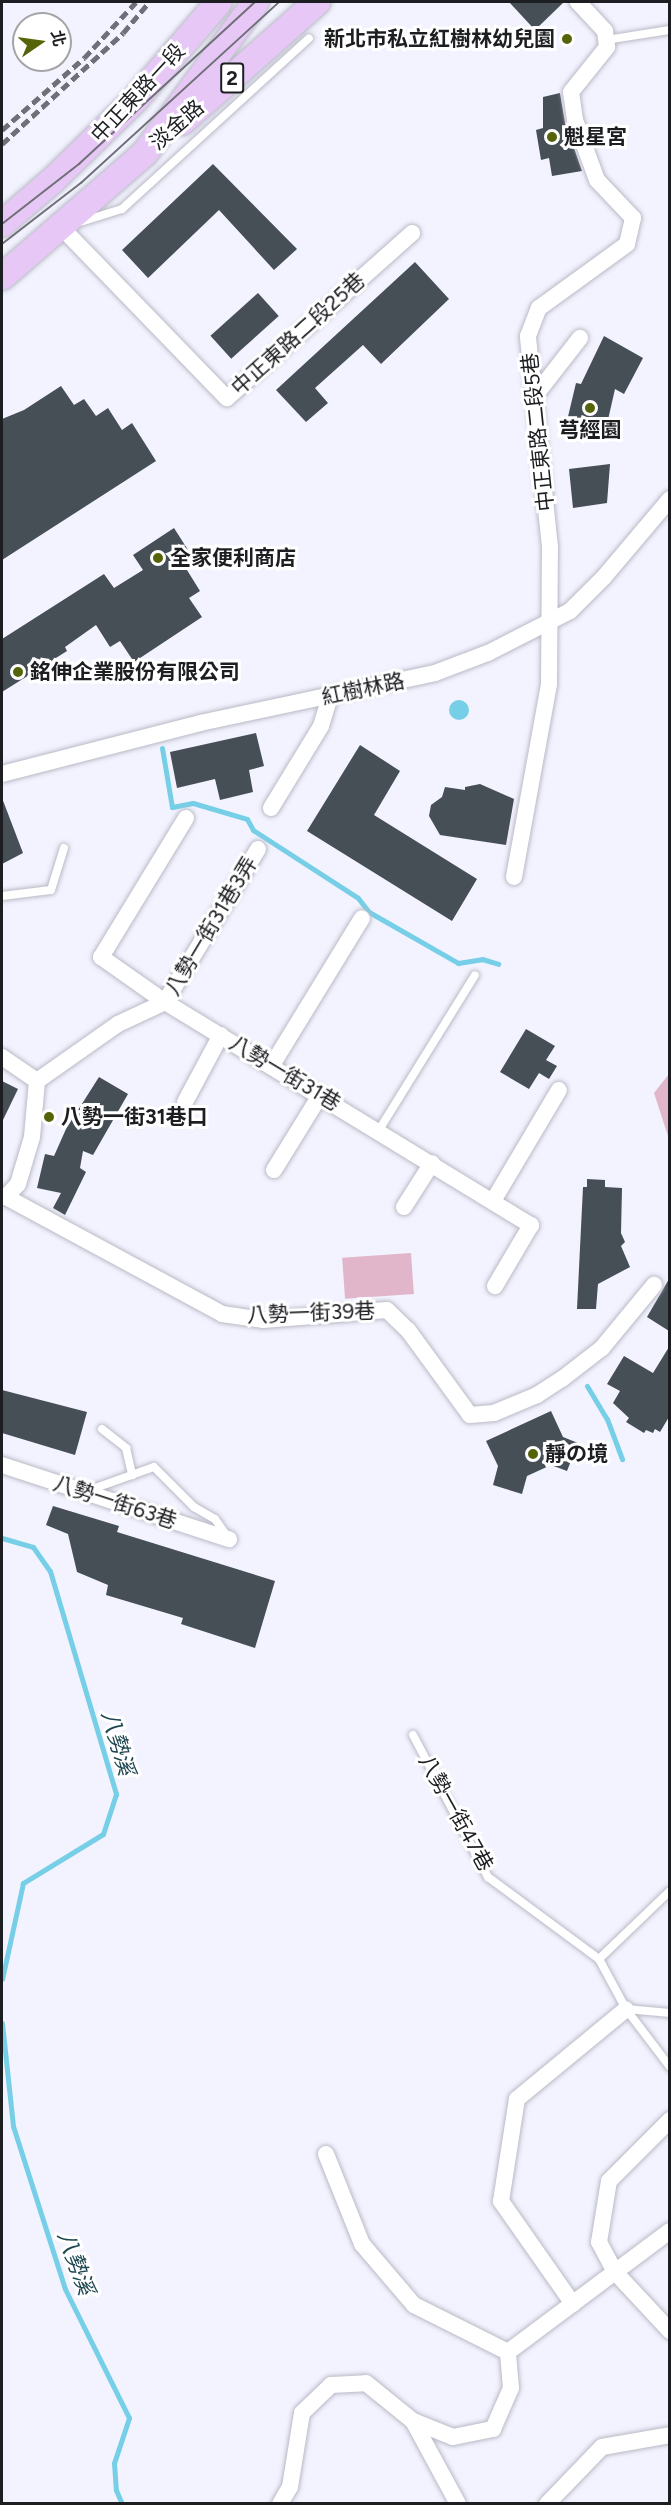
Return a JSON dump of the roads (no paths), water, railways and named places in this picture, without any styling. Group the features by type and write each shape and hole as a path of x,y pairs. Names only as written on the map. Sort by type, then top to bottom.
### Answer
{"main road":[{"name":"中正東路一段","path":"62,228 145,153 256,2"},
{"name":"淡金路","path":"145,153 317,2"},
{"name":"中正東路一段","path":"2,224 52,181 135,100 218,7"},
{"name":"2","path":"2,277 62,228"}],"street":[{"path":"578,2 605,32 606,40"},
{"name":"中正東路二段5巷","path":"514,877 549,684 550,547 528,336 539,308 627,244 633,218 597,180 575,120 571,92 607,47 606,40"},
{"name":"中正東路二段25巷","path":"62,228 227,398 412,233"},
{"path":"534,397 580,338"},
{"name":"紅樹林路","path":"2,774 200,723 435,673 488,654 548,624 570,610 604,577 669,499"},
{"path":"271,808 321,726 330,696"},
{"name":"八勢一街31巷","path":"186,818 101,957 165,1002 321,1094 531,1225 495,1286"},
{"name":"八勢一街31巷3弄","path":"165,1002 258,849"},
{"path":"272,1065 362,918"},
{"path":"4,1197 18,1184 32,1137 37,1081 118,1024 165,1002"},
{"path":"185,1102 221,1035"},
{"path":"2,1057 37,1081"},
{"path":"493,1201 559,1090"},
{"path":"274,1170 321,1094"},
{"path":"404,1207 432,1163"},
{"name":"八勢一街39巷","path":"4,1197 222,1314 263,1320 387,1310 408,1330 470,1415 494,1413 537,1395 562,1379 602,1347 654,1285"},
{"name":"八勢一街63巷","path":"2,1465 229,1539"},
{"path":"573,2304 501,2201 517,2099 626,2009"},
{"path":"669,2121 609,2181 599,2242 615,2272 669,2331"},
{"path":"326,2154 362,2244 414,2305 508,2352"},
{"path":"508,2352 669,2231"},
{"path":"280,2504 290,2487 302,2413 331,2385 366,2383 413,2421 453,2437 493,2429 511,2388 508,2352"},
{"path":"413,2421 458,2504"},
{"path":"547,2504 602,2447 669,2435"}],"lane":[{"path":"606,40 669,30"},
{"path":"62,228 122,209 309,38"},
{"path":"2,896 51,890 64,848"},
{"path":"379,1130 475,975"},
{"path":"102,1429 126,1448 132,1475"},
{"path":"84,1492 154,1467 194,1507 215,1519 229,1539"},
{"name":"八勢一街47巷","path":"413,1735 488,1877 599,1959"},
{"path":"669,1891 599,1959 626,2009 669,2067"},
{"path":"626,2009 669,2013"}],"water":[{"path":"459,700 466,703 469,710 466,717 459,720 452,717 449,710 452,703"}],"waterway":[{"path":"162,748 172,807 193,803 247,819 253,830 358,898 369,912 458,963 482,959 498,964"},
{"path":"587,1386 607,1419 622,1459"},
{"name":"八勢溪","path":"2,1538 33,1547 50,1571 116,1794 103,1834 23,1883 2,1979"},
{"name":"八勢溪","path":"2,2023 13,2126 65,2289 129,2418 114,2463 116,2490 122,2504"}],"tram line":[{"path":"2,224 79,164 255,2"},
{"path":"2,244 81,183 279,2"}],"railway":[{"path":"2,130 84,58 136,2"},
{"path":"2,144 123,33 149,2"}],"place":[{"name":"新北市私立紅樹林幼兒園","path":"567,39"},
{"name":"魁星宮","path":"552,137"},
{"name":"芎經園","path":"590,408"},
{"name":"全家便利商店","path":"158,558"},
{"name":"銘伸企業股份有限公司","path":"18,672"},
{"name":"八勢一街31巷口","path":"49,1117"},
{"name":"靜の境","path":"533,1454"}]}
